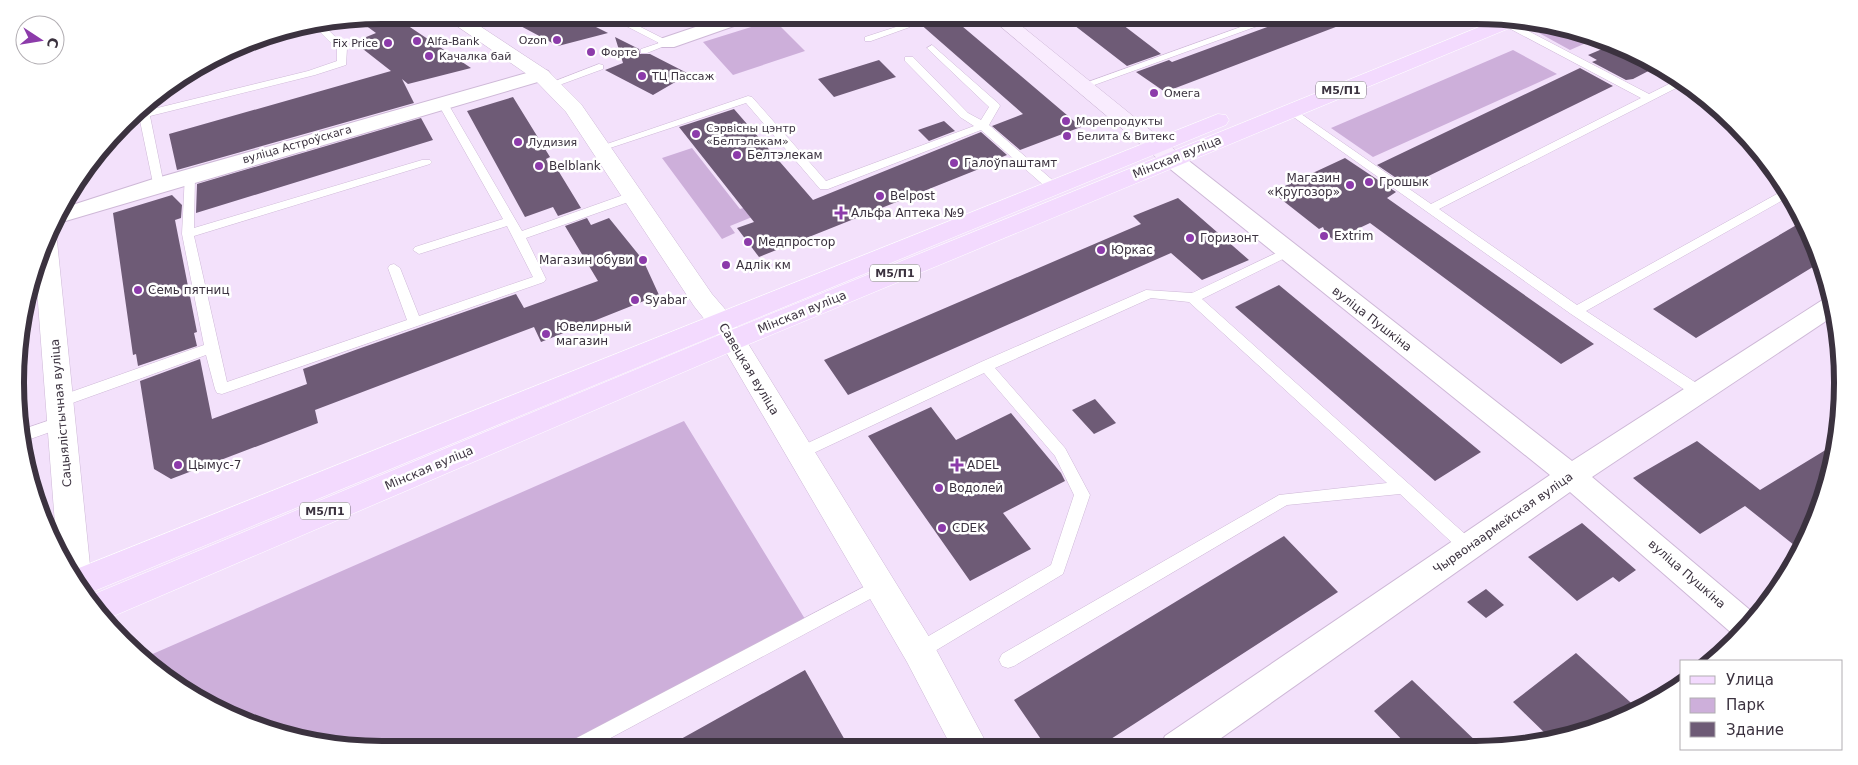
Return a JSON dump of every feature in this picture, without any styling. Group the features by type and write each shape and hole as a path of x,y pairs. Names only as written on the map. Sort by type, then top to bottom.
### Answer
{"main road":[{"name":"вуліца Пушкіна","path":"1007,24 1163,152"},
{"name":"М5/П1","path":"1335,72 1455,24"},
{"name":"Мінская вуліца","path":"83,581 727,332 1290,101 1500,25"},
{"name":"Мінская вуліца","path":"102,606 1053,187 1163,152"}],"street":[{"name":"Савецкая вуліца","path":"463,24 546,80 574,108 703,300 727,332 918,651 966,741"},
{"path":"667,43 722,24"},
{"name":"вуліца Астроўскага","path":"66,214 158,185 442,102 546,80"},
{"name":"вуліца Пушкіна","path":"1163,152 1571,476 1742,622"},
{"name":"Сацыялістычная вуліца","path":"47,257 74,566"},
{"name":"Чырвонаармейская вуліца","path":"1187,741 1571,476 1826,309"}],"lane":[{"path":"628,24 667,43"},
{"path":"868,39 905,27 902,24"},
{"path":"1082,86 1258,24"},
{"path":"1516,27 1649,98"},
{"path":"150,110 311,73 342,63 342,48 322,29"},
{"path":"644,51 667,43"},
{"path":"600,148 748,98 824,186 983,126 995,106 932,48"},
{"path":"909,59 964,115 983,126 1053,187"},
{"path":"546,80 599,67"},
{"path":"1430,208 1676,85"},
{"path":"1290,101 1430,208 1576,311 1699,392"},
{"path":"189,176 188,234 211,348 222,389 540,279 511,221 442,102"},
{"path":"141,117 158,185"},
{"path":"188,234 426,162"},
{"path":"519,236 633,196"},
{"path":"1576,311 1782,196"},
{"path":"419,250 511,221"},
{"path":"800,453 986,366 1150,293 1193,298 1287,252"},
{"path":"394,268 414,321"},
{"path":"1193,298 1468,547"},
{"path":"28,432 60,412 211,348"},
{"path":"918,651 1057,569 1082,494 1060,452 986,366"},
{"path":"1008,660 1284,499 1401,488"},
{"path":"590,741 879,586"}],"green space":[{"path":"761,24 778,24 805,51 733,75 703,42"},
{"path":"1545,31 1588,42 1570,50 1539,33"},
{"path":"1513,50 1557,74 1373,157 1331,128"},
{"path":"692,148 740,209 750,206 757,215 730,226 735,233 722,239 662,158"},
{"path":"684,421 805,619 583,741 382,741 336,738 313,734 267,722 224,704 183,681 150,655"}],"building":[{"path":"405,24 471,68 408,84 402,79 414,103 177,170 169,134 391,71 354,42 376,33 365,25"},
{"path":"517,24 590,24 608,33 558,46"},
{"path":"920,24 960,24 1081,127 1020,150 992,126 1023,114"},
{"path":"1073,24 1122,24 1161,54 1127,66"},
{"path":"1275,24 1344,24 1165,92 1136,72 1169,60 1172,62"},
{"path":"615,37 639,49 640,54 650,54 689,74 653,95 605,70 623,63"},
{"path":"1605,48 1651,70 1633,79 1626,80 1592,62 1597,60 1588,55"},
{"path":"879,60 896,77 834,97 818,79"},
{"path":"1580,68 1613,86 1408,186 1377,165"},
{"path":"513,97 550,157 546,159 550,168 556,167 581,208 558,216 553,207 525,217 467,111"},
{"path":"734,109 813,200 981,132 1007,155 997,159 999,161 759,257 737,228 754,222 679,127"},
{"path":"421,118 433,140 196,213 197,184"},
{"path":"944,121 955,131 929,141 918,130"},
{"path":"1345,158 1396,192 1387,198 1594,344 1561,364 1370,223 1334,240 1326,234 1323,227 1319,229 1272,192"},
{"path":"172,195 182,205 181,218 175,220 197,332 194,333 197,346 138,366 136,354 133,355 113,213"},
{"path":"1178,198 1249,260 1202,280 1171,253 848,395 824,360 1141,224 1133,216"},
{"path":"587,218 591,225 609,218 643,260 659,295 541,342 534,327 315,410 318,423 171,479 154,469 140,381 200,359 212,419 307,384 303,369 358,349 516,294 524,308 598,281 565,226"},
{"path":"1797,225 1815,266 1696,338 1653,309"},
{"path":"1279,285 1481,452 1435,481 1235,307"},
{"path":"1095,399 1116,423 1094,434 1072,410"},
{"path":"931,407 956,440 1011,413 1061,473 1065,481 1003,513 1031,549 970,581 868,436"},
{"path":"1697,441 1760,490 1828,449 1815,498 1795,546 1745,506 1700,534 1633,478"},
{"path":"1582,523 1636,570 1619,582 1613,577 1577,601 1528,557"},
{"path":"1284,536 1338,592 1108,741 1042,741 1014,700"},
{"path":"1486,589 1504,605 1486,618 1467,602"},
{"path":"1576,653 1633,705 1591,722 1546,734 1513,702"},
{"path":"805,670 845,741 677,741"},
{"path":"1412,680 1476,741 1403,741 1374,711"}],"place":[{"name":"Ozon","path":"557,40"},
{"name":"Alfa-Bank","path":"417,41"},
{"name":"Fix Price","path":"388,43"},
{"name":"Форте","path":"591,52"},
{"name":"Качалка бай","path":"429,56"},
{"name":"ТЦ Пассаж","path":"642,76"},
{"name":"Омега","path":"1154,93"},
{"name":"Морепродукты","path":"1066,121"},
{"name":"Сэрвісны цэнтр «Белтэлекам»","path":"696,134"},
{"name":"Белита & Витекс","path":"1067,136"},
{"name":"Лудизия","path":"518,142"},
{"name":"Белтэлекам","path":"737,155"},
{"name":"Галоўпаштамт","path":"954,163"},
{"name":"Belblank","path":"539,166"},
{"name":"Грошык","path":"1369,182"},
{"name":"Магазин «Кругозор»","path":"1350,185"},
{"name":"Belpost","path":"880,196"},
{"name":"Альфа Аптека №9","path":"841,213"},
{"name":"Extrim","path":"1324,236"},
{"name":"Горизонт","path":"1190,238"},
{"name":"Медпростор","path":"748,242"},
{"name":"Юркас","path":"1101,250"},
{"name":"Магазин обуви","path":"643,260"},
{"name":"Адлік км","path":"726,265"},
{"name":"Семь пятниц","path":"138,290"},
{"name":"Syabar","path":"635,300"},
{"name":"Ювелирный магазин","path":"546,334"},
{"name":"Цымус-7","path":"178,465"},
{"name":"ADEL","path":"957,465"},
{"name":"Водолей","path":"939,488"},
{"name":"CDEK","path":"942,528"}]}
